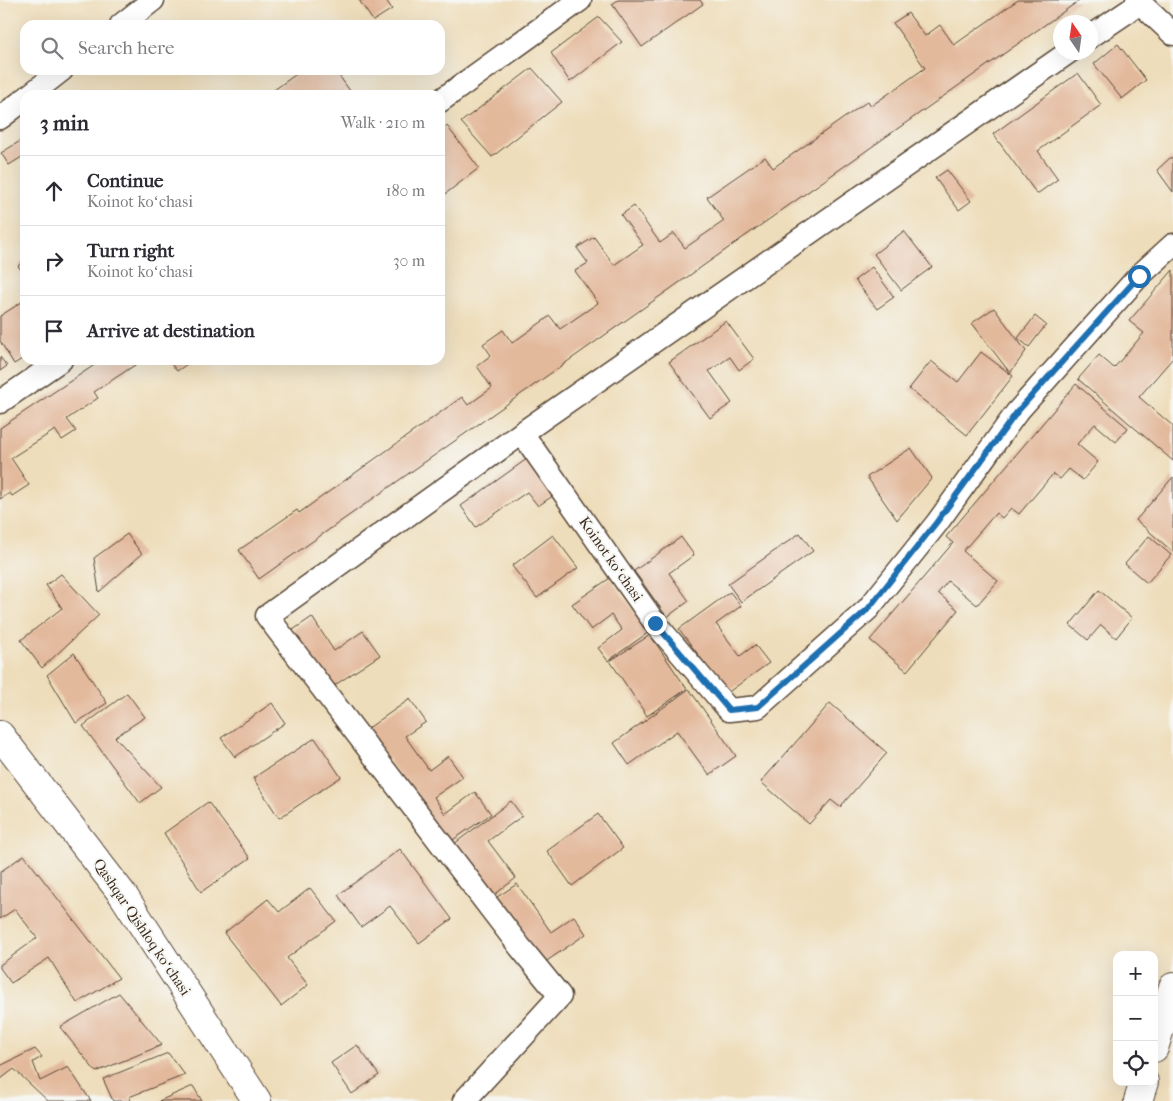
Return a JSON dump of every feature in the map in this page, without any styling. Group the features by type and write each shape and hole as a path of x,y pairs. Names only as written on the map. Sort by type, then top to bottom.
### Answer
{"main road":[{"name":"Qashqar Qishloq koʻchasi","path":"0,735 123,895 257,1101"},
{"path":"1156,1041 1173,988"},
{"path":"1138,1101 1143,1086"}],"street":[{"path":"127,20 153,0"},
{"path":"445,97 580,0"},
{"path":"1098,31 1138,2 1173,34"},
{"path":"464,1101 560,996 520,947 267,616 522,433 1058,60"},
{"path":"36,90 56,75"},
{"path":"0,118 20,103"},
{"name":"Koinot koʻchasi","path":"522,433 655,623 729,710 758,707 868,609 936,523 1017,412 1139,276 1173,245"},
{"path":"0,402 54,365"}],"building":[{"path":"359,0 386,0 392,9 372,20"},
{"path":"618,0 700,0 703,4 642,47 612,4"},
{"path":"1018,0 1080,0 1059,15 1053,15 1053,19 259,579 239,550 297,510 299,513 462,397 468,405 492,388 477,366 491,355 483,344 503,330 512,343 550,316 560,329 598,303 575,271 588,263 577,248 594,237 614,265 643,245 621,215 634,206 660,243 674,233 685,248 724,221 707,197 765,157 773,168 868,101 871,106 925,68 893,23 908,13 925,36 940,25 954,45"},
{"path":"599,17 622,42 570,82 551,53"},
{"path":"1118,44 1146,80 1122,99 1094,64"},
{"path":"532,68 562,102 492,157 461,122"},
{"path":"1078,73 1101,105 1038,151 1058,179 1037,194 993,134"},
{"path":"295,75 339,75 349,90 274,90"},
{"path":"447,126 479,168 445,194 445,127"},
{"path":"20,141 20,158 9,165 1,153"},
{"path":"1171,157 1173,160 1173,192 1157,170"},
{"path":"947,170 971,201 959,210 935,178"},
{"path":"904,231 932,267 901,290 874,254"},
{"path":"872,267 894,297 877,309 855,280"},
{"path":"1173,270 1173,358 1139,397 1173,426 1173,461 1078,379 1099,355 1114,368 1144,333 1129,321"},
{"path":"20,303 20,360 14,364 0,341 0,316"},
{"path":"994,308 1026,351 1010,373 972,323"},
{"path":"1035,316 1046,325 1029,347 1018,338"},
{"path":"726,321 754,359 739,370 730,357 709,371 732,403 710,418 669,362"},
{"path":"981,352 1013,376 967,435 909,389 931,361 958,382"},
{"path":"0,357 7,366 0,371"},
{"path":"94,365 135,365 94,392 98,398 67,419 76,431 62,440 55,430 11,458 29,485 12,496 10,493 0,499 0,428"},
{"path":"172,365 186,365 177,371"},
{"path":"1076,384 1128,428 1116,442 1095,424 1077,444 1098,462 1083,480 1069,469 1060,479 1053,474 1019,514 1011,508 1002,518 996,513 963,551 998,581 977,605 948,581 938,593 958,610 907,671 870,640 953,543 946,537"},
{"path":"911,448 932,478 897,520 867,477"},
{"path":"531,456 557,493 538,506 527,492 476,527 461,506"},
{"path":"1173,477 1173,552 1136,520"},
{"path":"800,533 813,551 741,602 728,584"},
{"path":"127,534 142,554 99,592 94,558"},
{"path":"553,535 578,568 537,598 512,566"},
{"path":"1149,536 1171,555 1147,583 1125,564"},
{"path":"681,537 694,555 669,573 689,601 667,617 634,571"},
{"path":"61,574 99,615 42,668 21,640 62,608 46,585"},
{"path":"610,578 649,632 608,661 598,648 622,630 611,615 591,630 572,604"},
{"path":"1099,590 1132,618 1116,638 1101,625 1088,640 1070,625"},
{"path":"730,592 741,606 716,624 740,656 755,645 769,663 727,693 679,629"},
{"path":"312,617 334,651 363,631 380,655 329,689 290,632"},
{"path":"650,635 687,689 647,716 610,661"},
{"path":"74,653 107,703 76,723 47,675"},
{"path":"689,689 736,756 709,775 677,731 629,765 614,743"},
{"path":"127,693 145,717 115,737 161,787 140,803 83,726"},
{"path":"410,699 426,722 405,736 429,770 448,756 463,777 434,797 445,814 475,792 491,814 447,844 367,729"},
{"path":"272,703 285,723 235,757 221,738"},
{"path":"830,703 887,753 840,807 831,800 809,824 761,782"},
{"path":"315,738 341,777 279,818 253,778"},
{"path":"511,801 522,816 488,841 516,878 489,899 450,847"},
{"path":"208,802 250,858 201,892 164,833"},
{"path":"598,814 623,848 572,886 547,851"},
{"path":"400,849 452,919 419,943 390,906 361,927 338,895"},
{"path":"24,855 119,978 77,1003 49,958 11,983 0,968 0,965 37,938 15,909 0,919 0,872"},
{"path":"517,884 551,932 574,916 586,934 538,967 491,901"},
{"path":"310,888 336,921 287,958 308,985 281,1006 224,933 268,899 279,912"},
{"path":"119,993 162,1045 96,1072 60,1027"},
{"path":"357,1045 379,1075 352,1094 331,1063"},
{"path":"35,1049 42,1057 33,1062 40,1081 68,1067 91,1101 48,1101 14,1069 1,1079 0,1066"},
{"path":"168,1053 185,1075 129,1097 131,1101 113,1101 103,1079"},
{"path":"193,1086 202,1101 159,1101"}],"route":[{"path":"655,623 729,710 758,707 868,609 936,523 1017,412 1139,276"}]}
